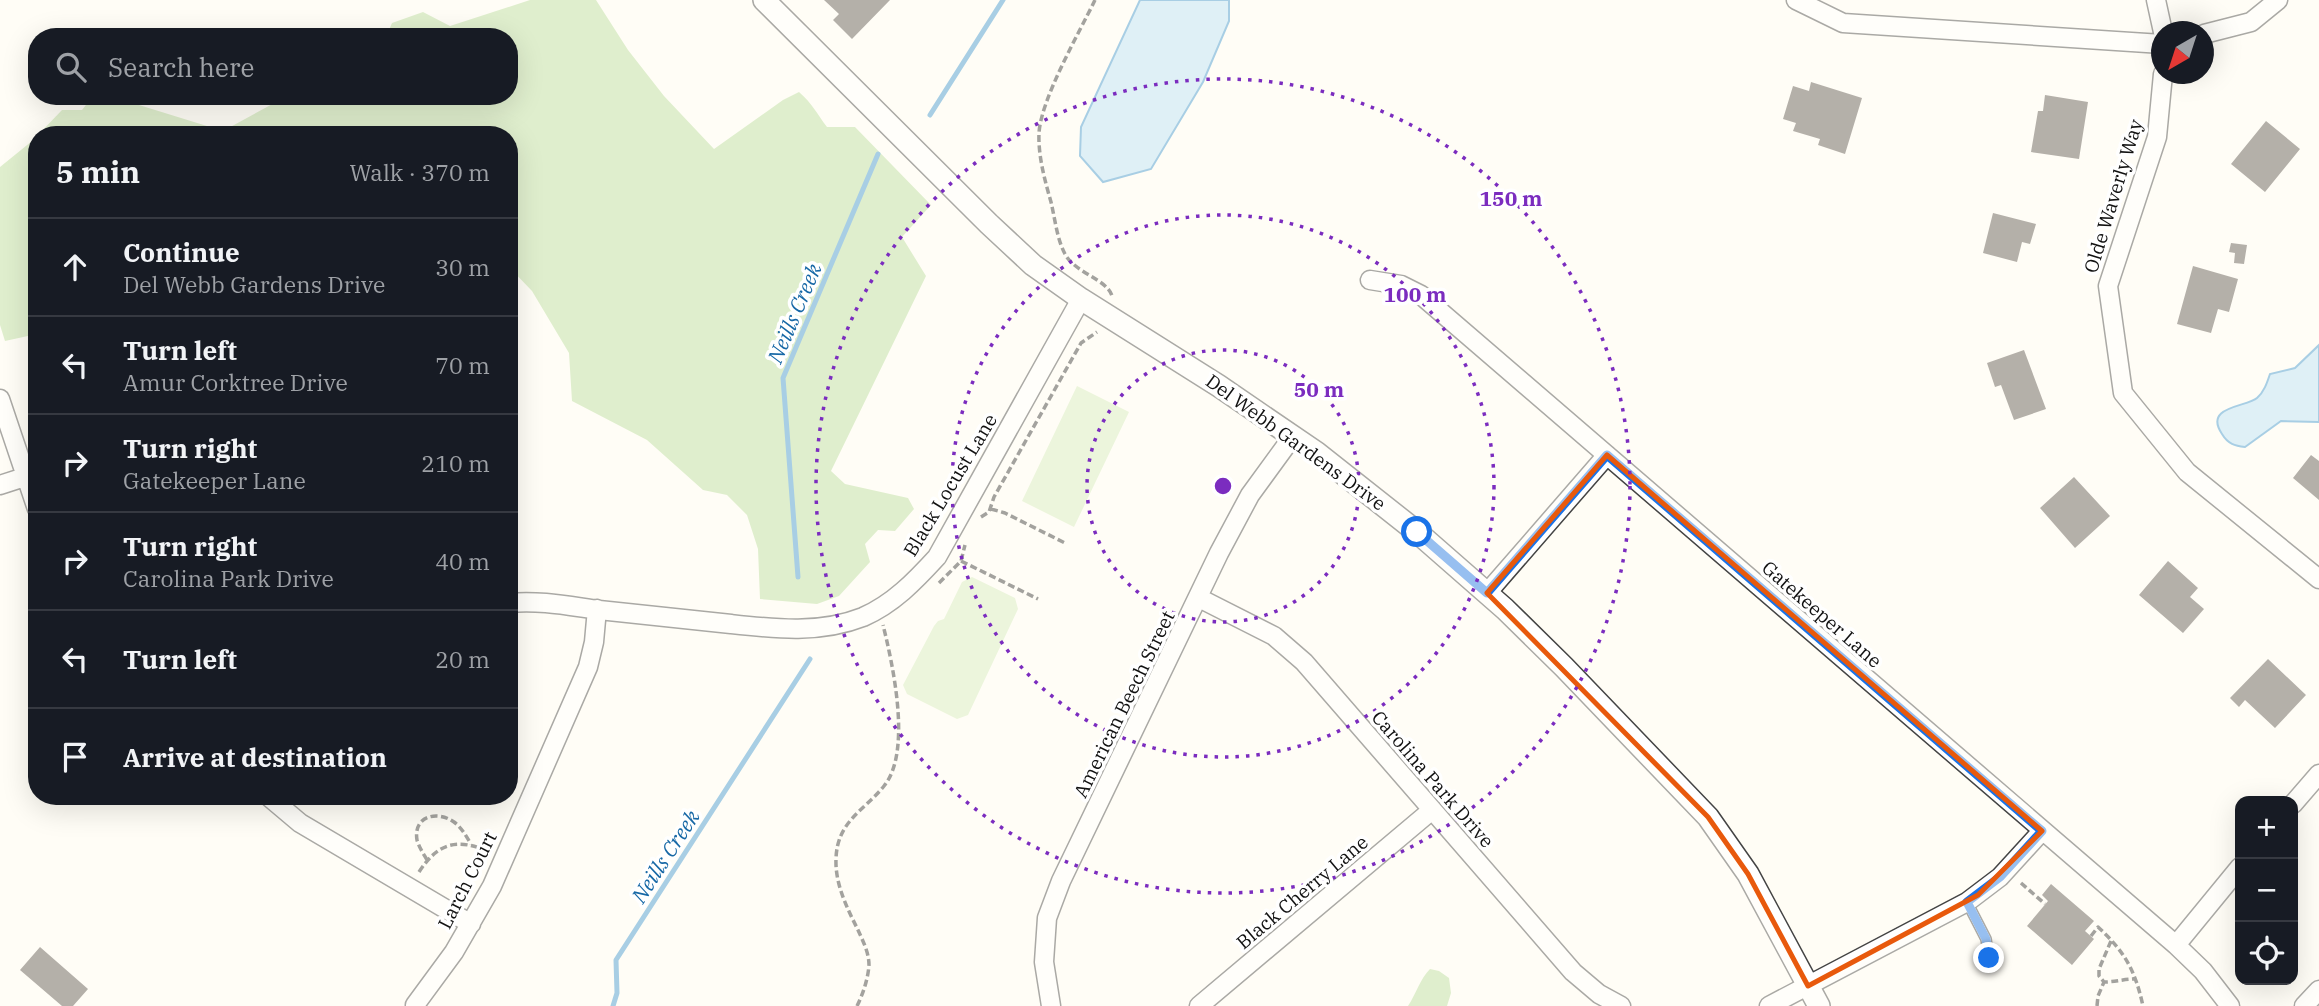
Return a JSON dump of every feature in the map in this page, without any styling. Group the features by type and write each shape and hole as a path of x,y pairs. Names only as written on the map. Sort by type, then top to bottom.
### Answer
{"street":[{"name":"Del Webb Gardens Drive","path":"764,0 1019,253 1081,299 1293,436 1396,515 1487,593 1564,667 1708,817 1748,874 1819,1006"},
{"path":"1796,0 1843,23 2151,43"},
{"path":"2156,0 2161,21"},
{"path":"2214,31 2251,22 2277,0"},
{"name":"Olde Waverly Way","path":"2162,84 2157,137 2108,286 2123,393 2187,472 2319,579"},
{"name":"Gatekeeper Lane","path":"1370,280 1401,285 1421,295 2176,945 2203,971 2230,1006"},
{"name":"Black Locust Lane","path":"518,602 535,601 795,630 837,625 864,616 893,600 915,582 937,557 1081,299"},
{"path":"0,400 28,468"},
{"name":"American Beech Street","path":"1051,1006 1044,962 1047,918 1061,881 1219,553 1250,495 1293,436"},
{"path":"1487,593 1607,455"},
{"path":"0,485 28,476"},
{"name":"Carolina Park Drive","path":"1199,598 1274,636 1304,662 1573,972 1599,994 1620,1006"},
{"name":"Larch Court","path":"415,1005 454,952 492,886 588,667 597,609"},
{"path":"2298,798 2319,774"},
{"path":"279,805 300,822 471,924"},
{"name":"Black Cherry Lane","path":"1199,1006 1432,810"},
{"path":"1769,1006 1967,902 2000,877 2042,831"},
{"path":"2176,945 2235,873"},
{"path":"2304,1006 2319,990"}],"lane":[{"path":"1967,902 1986,939 1989,958"}],"path":[{"path":"1095,0 1047,101 1038,135 1049,194 1065,254 1075,266 1109,289 1112,296 1109,302"},
{"path":"982,516 991,509 994,497 1081,343 1096,333 1097,327"},
{"path":"991,509 1065,543"},
{"path":"934,588 961,561 965,546"},
{"path":"961,561 1038,599"},
{"path":"857,1006 867,975 868,954 841,892 836,857 843,833 858,811 884,787 894,768 897,755 895,674 883,624"},
{"path":"428,860 416,838 417,828 432,815 443,816 454,822 471,844"},
{"path":"418,873 436,851 446,846 471,844 488,850"},
{"path":"2021,883 2045,904"},
{"path":"2091,936 2098,927 2127,959 2143,1006"},
{"path":"2104,982 2099,976 2099,969 2112,940"},
{"path":"2104,982 2136,979"},
{"path":"2097,1006 2104,982"}],"highlighted area":[{"path":"1607,455 2042,831 1978,895 1808,986 1748,874 1708,817 1487,593"}],"green space":[{"path":"530,0 596,0 628,50 664,96 714,149 783,100 799,92 827,127 855,127 931,205 902,237 926,276 831,471 845,484 908,498 914,509 895,531 878,530 865,544 870,562 839,596 817,604 760,599 758,549 747,515 727,495 703,490 647,440 572,401 569,353 532,291 518,276 518,126 232,126 271,105 518,105 518,28 390,28 392,23 423,12 450,26"},
{"path":"86,105 139,105 207,126 47,126 62,110 82,110"},
{"path":"28,144 28,336 5,341 0,325 0,167"},
{"path":"1077,386 1129,412 1074,527 1022,501"},
{"path":"972,577 1015,598 1018,609 968,715 957,719 907,694 903,685 934,626 944,619 962,582"},
{"path":"1430,969 1449,978 1451,993 1447,1006 1408,1006 1423,977"}],"water":[{"path":"1140,0 1229,0 1229,21 1203,82 1151,169 1103,182 1080,156 1081,127"},
{"path":"2319,345 2319,422 2281,421 2245,447 2227,440 2218,425 2218,418 2222,413 2257,398 2270,374 2295,368"}],"building":[{"path":"824,0 890,0 852,39 833,20 839,14"},
{"path":"1811,82 1862,98 1845,154 1818,145 1820,139 1793,131 1796,123 1783,119 1793,86 1809,91"},
{"path":"2045,95 2088,102 2079,159 2031,152 2038,111 2043,111"},
{"path":"2266,121 2300,149 2265,192 2231,164"},
{"path":"1993,213 2036,224 2030,244 2022,242 2017,262 1983,253"},
{"path":"2231,243 2247,245 2244,264 2234,263 2235,253 2229,252"},
{"path":"2193,266 2238,279 2229,312 2218,309 2211,333 2177,324"},
{"path":"2024,350 2046,409 2014,420 2001,385 1995,387 1987,363"},
{"path":"2311,455 2319,461 2319,500 2293,478"},
{"path":"2074,477 2110,516 2075,548 2040,508"},
{"path":"2168,561 2198,588 2190,597 2204,609 2183,633 2139,595"},
{"path":"2268,659 2306,695 2275,728 2245,700 2239,707 2230,698"},
{"path":"2051,884 2094,921 2085,931 2094,939 2072,965 2027,926 2048,901 2042,895"},
{"path":"40,947 88,989 73,1006 62,1006 20,970"}],"waterway":[{"name":"Neills Creek","path":"930,115 1003,0"},
{"name":"Neills Creek","path":"798,577 783,378 878,154"},
{"name":"Neills Creek","path":"613,1006 617,993 616,960 810,659"}],"route":[{"path":"1417,532 1487,593 1607,455 2042,831 2000,877 1967,902 1986,939 1989,958"}]}
